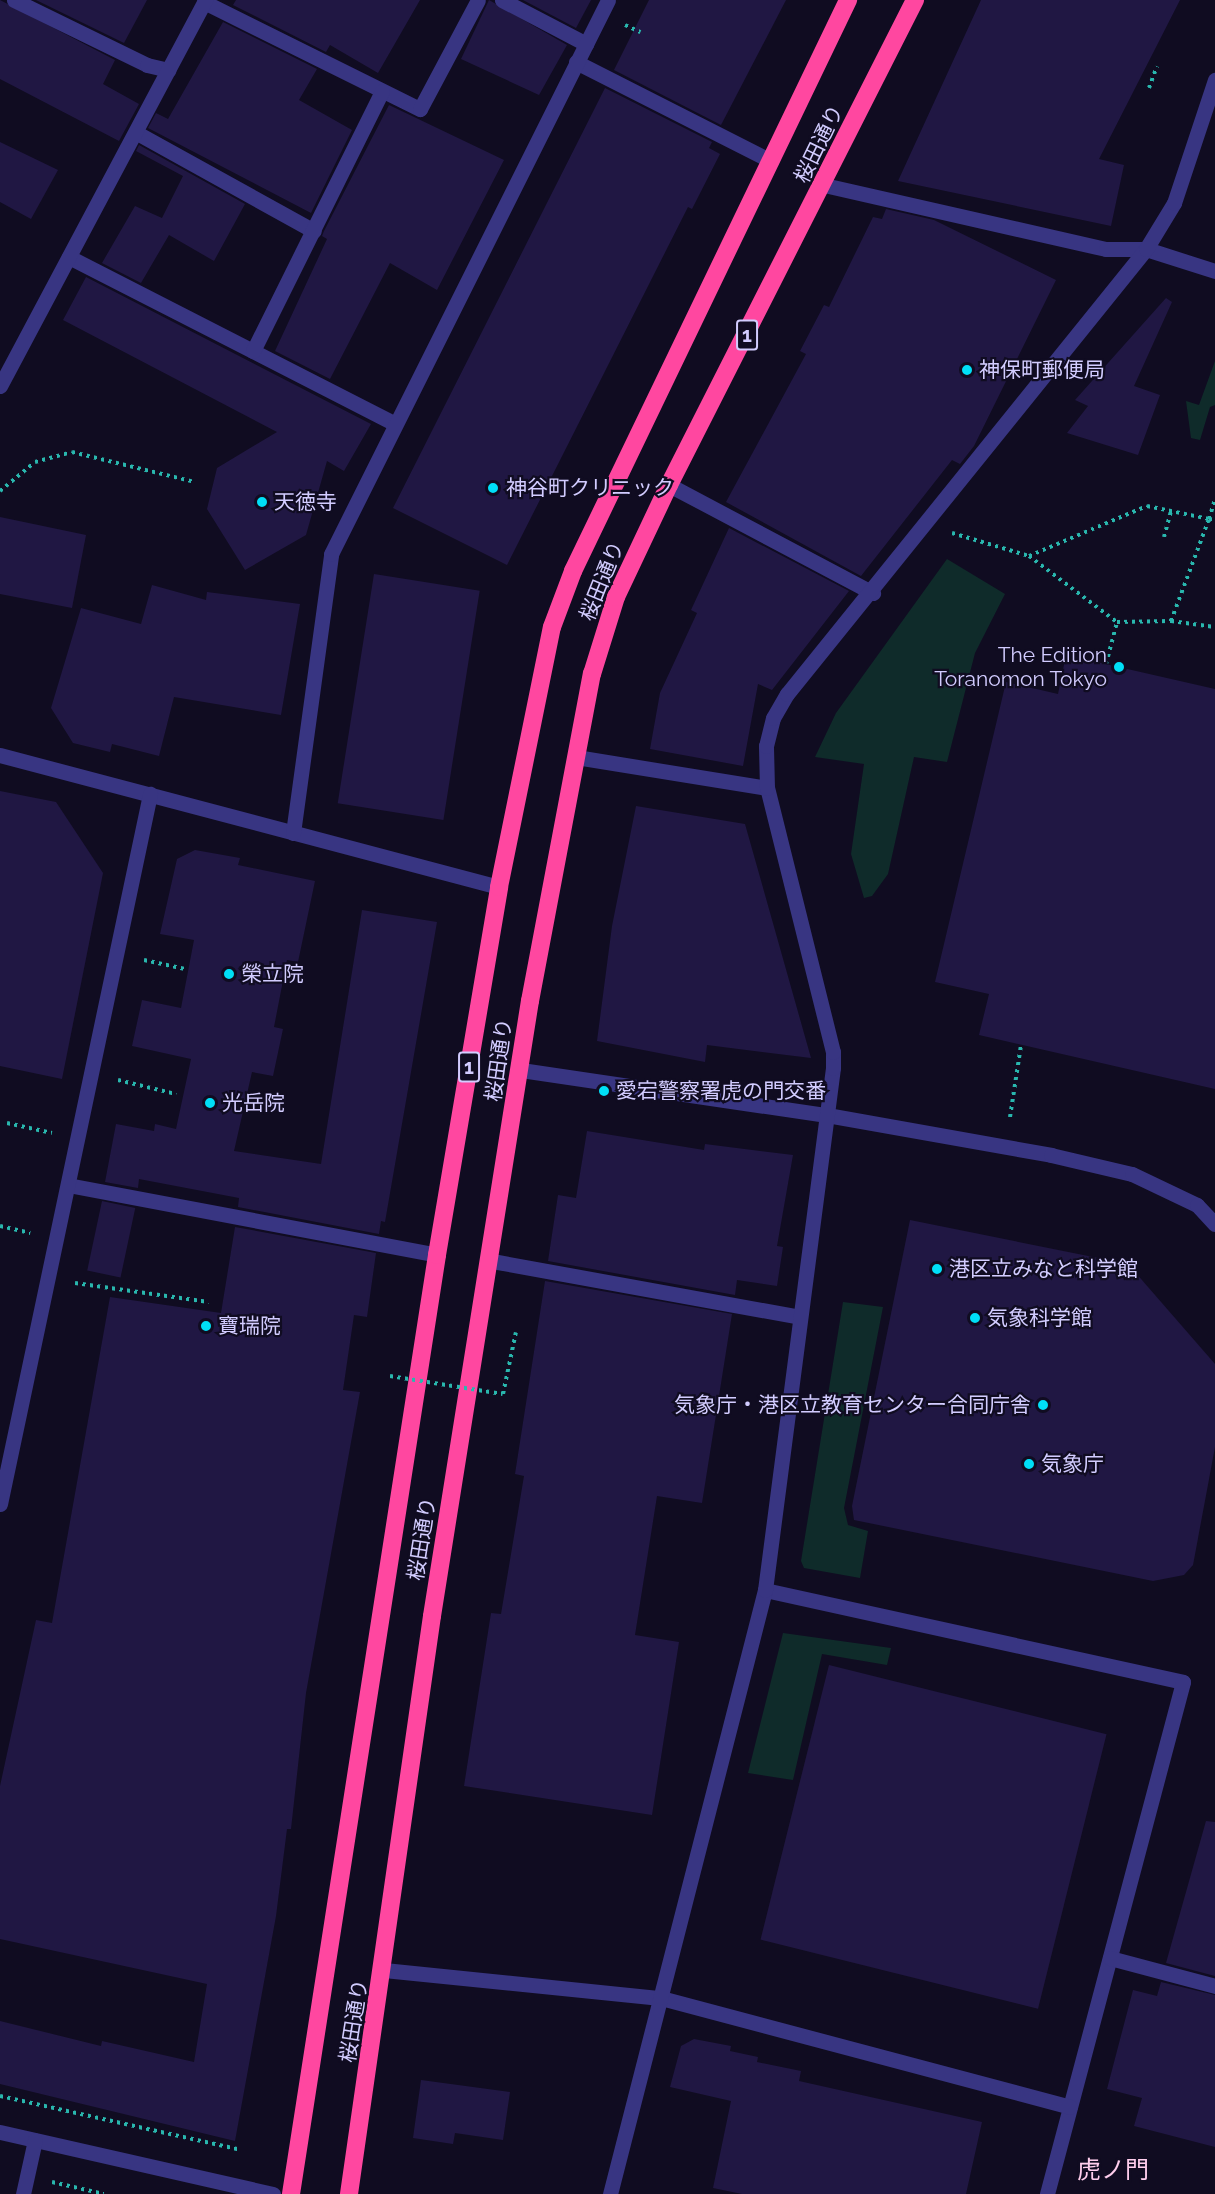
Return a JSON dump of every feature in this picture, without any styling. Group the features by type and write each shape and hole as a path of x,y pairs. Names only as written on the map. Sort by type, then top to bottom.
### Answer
{"highway":[{"name":"桜田通り","path":"291,2194 437,1255 499,887 536,690 566,590 848,0"},
{"name":"桜田通り","path":"349,2194 384,1970 432,1616 492,1261 521,1070 592,675 616,597 669,484 824,185 915,0"}],"street":[{"path":"14,0 147,65 168,70"},
{"path":"0,386 137,134 205,1 420,109 478,0"},
{"path":"502,0 586,44"},
{"path":"293,832 331,554 394,423 608,0"},
{"path":"576,62 771,161"},
{"path":"610,2194 765,1590 827,1115 833,1052 767,788 766,746 773,718 787,694 873,593 1146,249 1174,204 1215,80"},
{"path":"253,351 382,90"},
{"path":"137,134 314,231"},
{"path":"824,185 1106,249 1146,249 1215,271"},
{"path":"69,257 394,423"},
{"path":"669,484 873,593"},
{"path":"0,755 499,887"},
{"path":"576,757 767,788"},
{"path":"0,1504 3,1478 68,1185 150,794"},
{"path":"521,1070 827,1115 1132,1174 1197,1205 1215,1224"},
{"path":"68,1185 437,1255"},
{"path":"492,1261 800,1317"},
{"path":"765,1590 1183,1682 1047,2194"},
{"path":"1110,1958 1215,1986"},
{"path":"384,1970 661,1998 1070,2108"},
{"path":"0,2132 273,2194"},
{"path":"23,2194 35,2140"}],"path":[{"path":"1149,88 1157,66"},
{"path":"0,491 34,462 72,452 195,482"},
{"path":"1172,621 1215,499"},
{"path":"1029,556 1147,506 1215,521"},
{"path":"1164,537 1171,510"},
{"path":"927,525 1029,556 1117,622 1172,621 1215,627"},
{"path":"1106,664 1117,622"},
{"path":"144,960 185,969"},
{"path":"1010,1117 1021,1045"},
{"path":"118,1080 176,1094"},
{"path":"7,1123 59,1134"},
{"path":"0,1226 37,1235"},
{"path":"75,1283 209,1302"},
{"path":"390,1376 503,1394 516,1332"},
{"path":"0,2096 238,2149"},
{"path":"48,2181 104,2194"}],"green space":[{"path":"1215,361 1215,405 1210,407 1200,440 1191,438 1186,401 1199,405"},
{"path":"947,559 1005,594 975,653 947,762 914,757 888,874 872,896 864,898 851,854 864,764 815,757 836,713"},
{"path":"843,1302 883,1307 844,1508 848,1525 868,1531 860,1578 804,1568 801,1561"},
{"path":"783,1633 891,1648 887,1665 822,1654 793,1780 748,1773"}],"building":[{"path":"0,0 115,60 103,84 139,104 119,141 0,79"},
{"path":"36,0 147,0 124,43"},
{"path":"236,0 420,0 378,73 330,45 326,52 233,5"},
{"path":"489,0 567,45 539,95 461,59"},
{"path":"523,0 591,0 576,28"},
{"path":"649,0 786,0 721,125 614,70"},
{"path":"981,0 1180,0 1099,159 1124,165 1111,226 898,181"},
{"path":"223,22 317,69 299,100 352,130 311,213 148,128 156,113 168,119"},
{"path":"605,88 712,142 709,148 720,154 692,209 688,207 507,565 393,508"},
{"path":"389,105 504,160 437,290 390,263 330,379 275,351 327,239 322,236 324,231"},
{"path":"0,142 58,170 31,219 0,202"},
{"path":"139,145 245,204 214,261 169,235 141,283 102,263 135,206 162,218 183,176 136,151"},
{"path":"886,209 934,220 1056,280 974,446 960,464 952,460 861,576 726,502 806,354 800,351 824,305 829,307 873,217 882,219"},
{"path":"86,277 371,424 344,471 327,461 306,535 245,570 207,509 217,468 277,432 63,320"},
{"path":"1166,298 1172,302 1134,386 1160,395 1138,455 1067,433 1088,406 1075,400"},
{"path":"0,517 86,535 72,608 0,594"},
{"path":"729,528 849,591 772,690 758,684 743,766 650,749 660,693 697,613 691,610"},
{"path":"374,574 480,591 443,820 338,803"},
{"path":"152,585 206,600 207,592 300,604 281,715 174,697 159,756 112,744 110,752 73,743 51,708 81,608 141,624"},
{"path":"1066,655 1215,689 1215,1089 979,1035 989,994 935,982 1006,682 1058,694"},
{"path":"0,791 56,802 103,873 62,1079 0,1066"},
{"path":"636,806 745,824 811,1058 707,1045 705,1062 597,1041 612,926"},
{"path":"195,850 240,858 238,865 315,881 298,962 287,960 274,1027 283,1029 273,1076 252,1072 234,1151 321,1164 362,910 437,922 385,1222 381,1221 379,1234 238,1207 239,1198 139,1179 138,1188 105,1182 116,1124 154,1131 155,1124 176,1129 191,1059 132,1046 142,1000 181,1008 194,940 160,934 177,859"},
{"path":"587,1131 704,1150 705,1144 793,1155 777,1246 783,1247 777,1286 737,1280 735,1295 548,1261 558,1195 576,1198"},
{"path":"102,1201 135,1208 120,1278 87,1270"},
{"name":"気象庁・港区立教育センター合同庁舎","path":"910,1220 1128,1264 1215,1364 1215,1447 1193,1565 1184,1575 1153,1581 854,1520 852,1506"},
{"path":"235,1227 376,1253 367,1317 354,1315 343,1390 360,1392 306,1693 291,1829 287,1829 276,1916 235,2141 0,2084 0,2021 101,2046 102,2041 194,2062 207,1984 0,1939 0,1786 36,1620 52,1623 110,1297 221,1313"},
{"path":"545,1281 732,1314 702,1503 657,1496 635,1635 679,1642 652,1815 464,1786 491,1613 501,1614 524,1476 515,1474"},
{"path":"829,1665 1107,1734 1038,2009 761,1940"},
{"path":"1206,1821 1215,1822 1215,1976 1166,1963"},
{"path":"1161,1982 1215,1995 1215,2147 1134,2126 1142,2098 1107,2089 1133,1990 1157,1996"},
{"path":"694,2039 731,2046 730,2051 758,2057 757,2062 801,2071 799,2081 982,2122 966,2194 742,2194 713,2188 731,2101 670,2087 681,2046"},
{"path":"421,2080 510,2092 503,2140 455,2133 453,2144 413,2138"}],"place":[{"name":"神保町郵便局","path":"967,370"},
{"name":"神谷町クリニック","path":"493,488"},
{"name":"天徳寺","path":"262,502"},
{"name":"The Edition Toranomon Tokyo","path":"1119,667"},
{"name":"榮立院","path":"229,974"},
{"name":"愛宕警察署虎の門交番","path":"604,1091"},
{"name":"光岳院","path":"210,1103"},
{"name":"港区立みなと科学館","path":"937,1269"},
{"name":"気象科学館","path":"975,1318"},
{"name":"寶瑞院","path":"206,1326"},
{"name":"気象庁・港区立教育センター合同庁舎","path":"1043,1405"},
{"name":"気象庁","path":"1029,1464"}],"district":[{"name":"虎ノ門","path":"1113,2170"}]}
